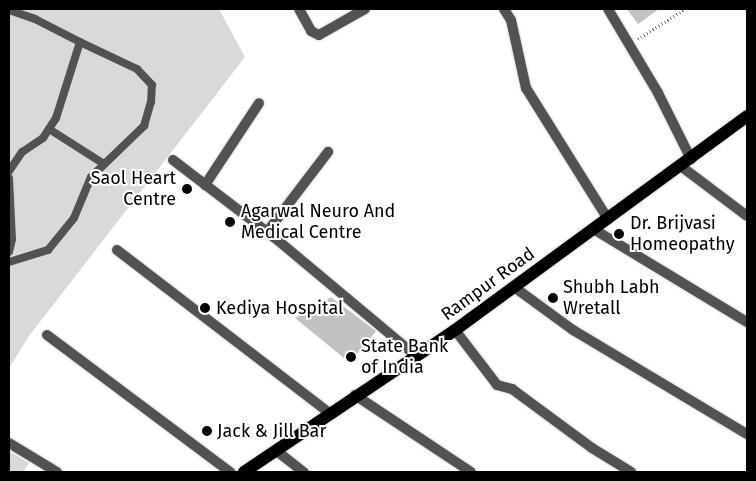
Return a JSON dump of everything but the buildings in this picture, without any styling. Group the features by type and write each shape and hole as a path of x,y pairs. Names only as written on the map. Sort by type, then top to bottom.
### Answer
{"main road":[{"name":"Rampur Road","path":"244,472 278,452 332,414 355,395 455,330 686,163 747,116"}],"street":[{"path":"299,9 311,31 319,35 364,9"},
{"path":"504,9 511,20 526,88 608,219"},
{"path":"608,9 629,44 686,163 747,216"},
{"path":"205,185 259,103"},
{"path":"267,232 328,152"},
{"path":"173,160 267,232 416,356"},
{"path":"594,230 747,322"},
{"path":"116,250 332,414"},
{"path":"514,287 572,330 747,434"},
{"path":"455,330 497,385 512,389 592,448 632,472"},
{"path":"46,335 230,472"},
{"path":"355,395 471,472"},
{"path":"9,443 57,472"},
{"path":"278,452 304,472"}],"lane":[{"path":"9,10 35,19 137,69 152,85 151,102 144,126 91,177 74,218 48,250 9,262"},
{"path":"9,171 22,152 43,138 49,129 67,88 80,42"},
{"path":"49,129 104,164"},
{"path":"9,178 12,239 9,252"}],"path":[{"path":"629,44 685,9"}],"shaded area":[{"path":"9,9 219,9 245,57 29,336 9,368"},
{"path":"9,451 29,463 23,472 9,472"}],"place":[{"name":"Saol Heart Centre","path":"187,189"},
{"name":"Agarwal Neuro And Medical Centre","path":"230,222"},
{"name":"Dr. Brijvasi Homeopathy","path":"619,234"},
{"name":"Shubh Labh Wretall","path":"553,298"},
{"name":"Kediya Hospital","path":"205,308"},
{"name":"State Bank of India","path":"351,357"},
{"name":"Jack & Jill Bar","path":"207,431"}]}
